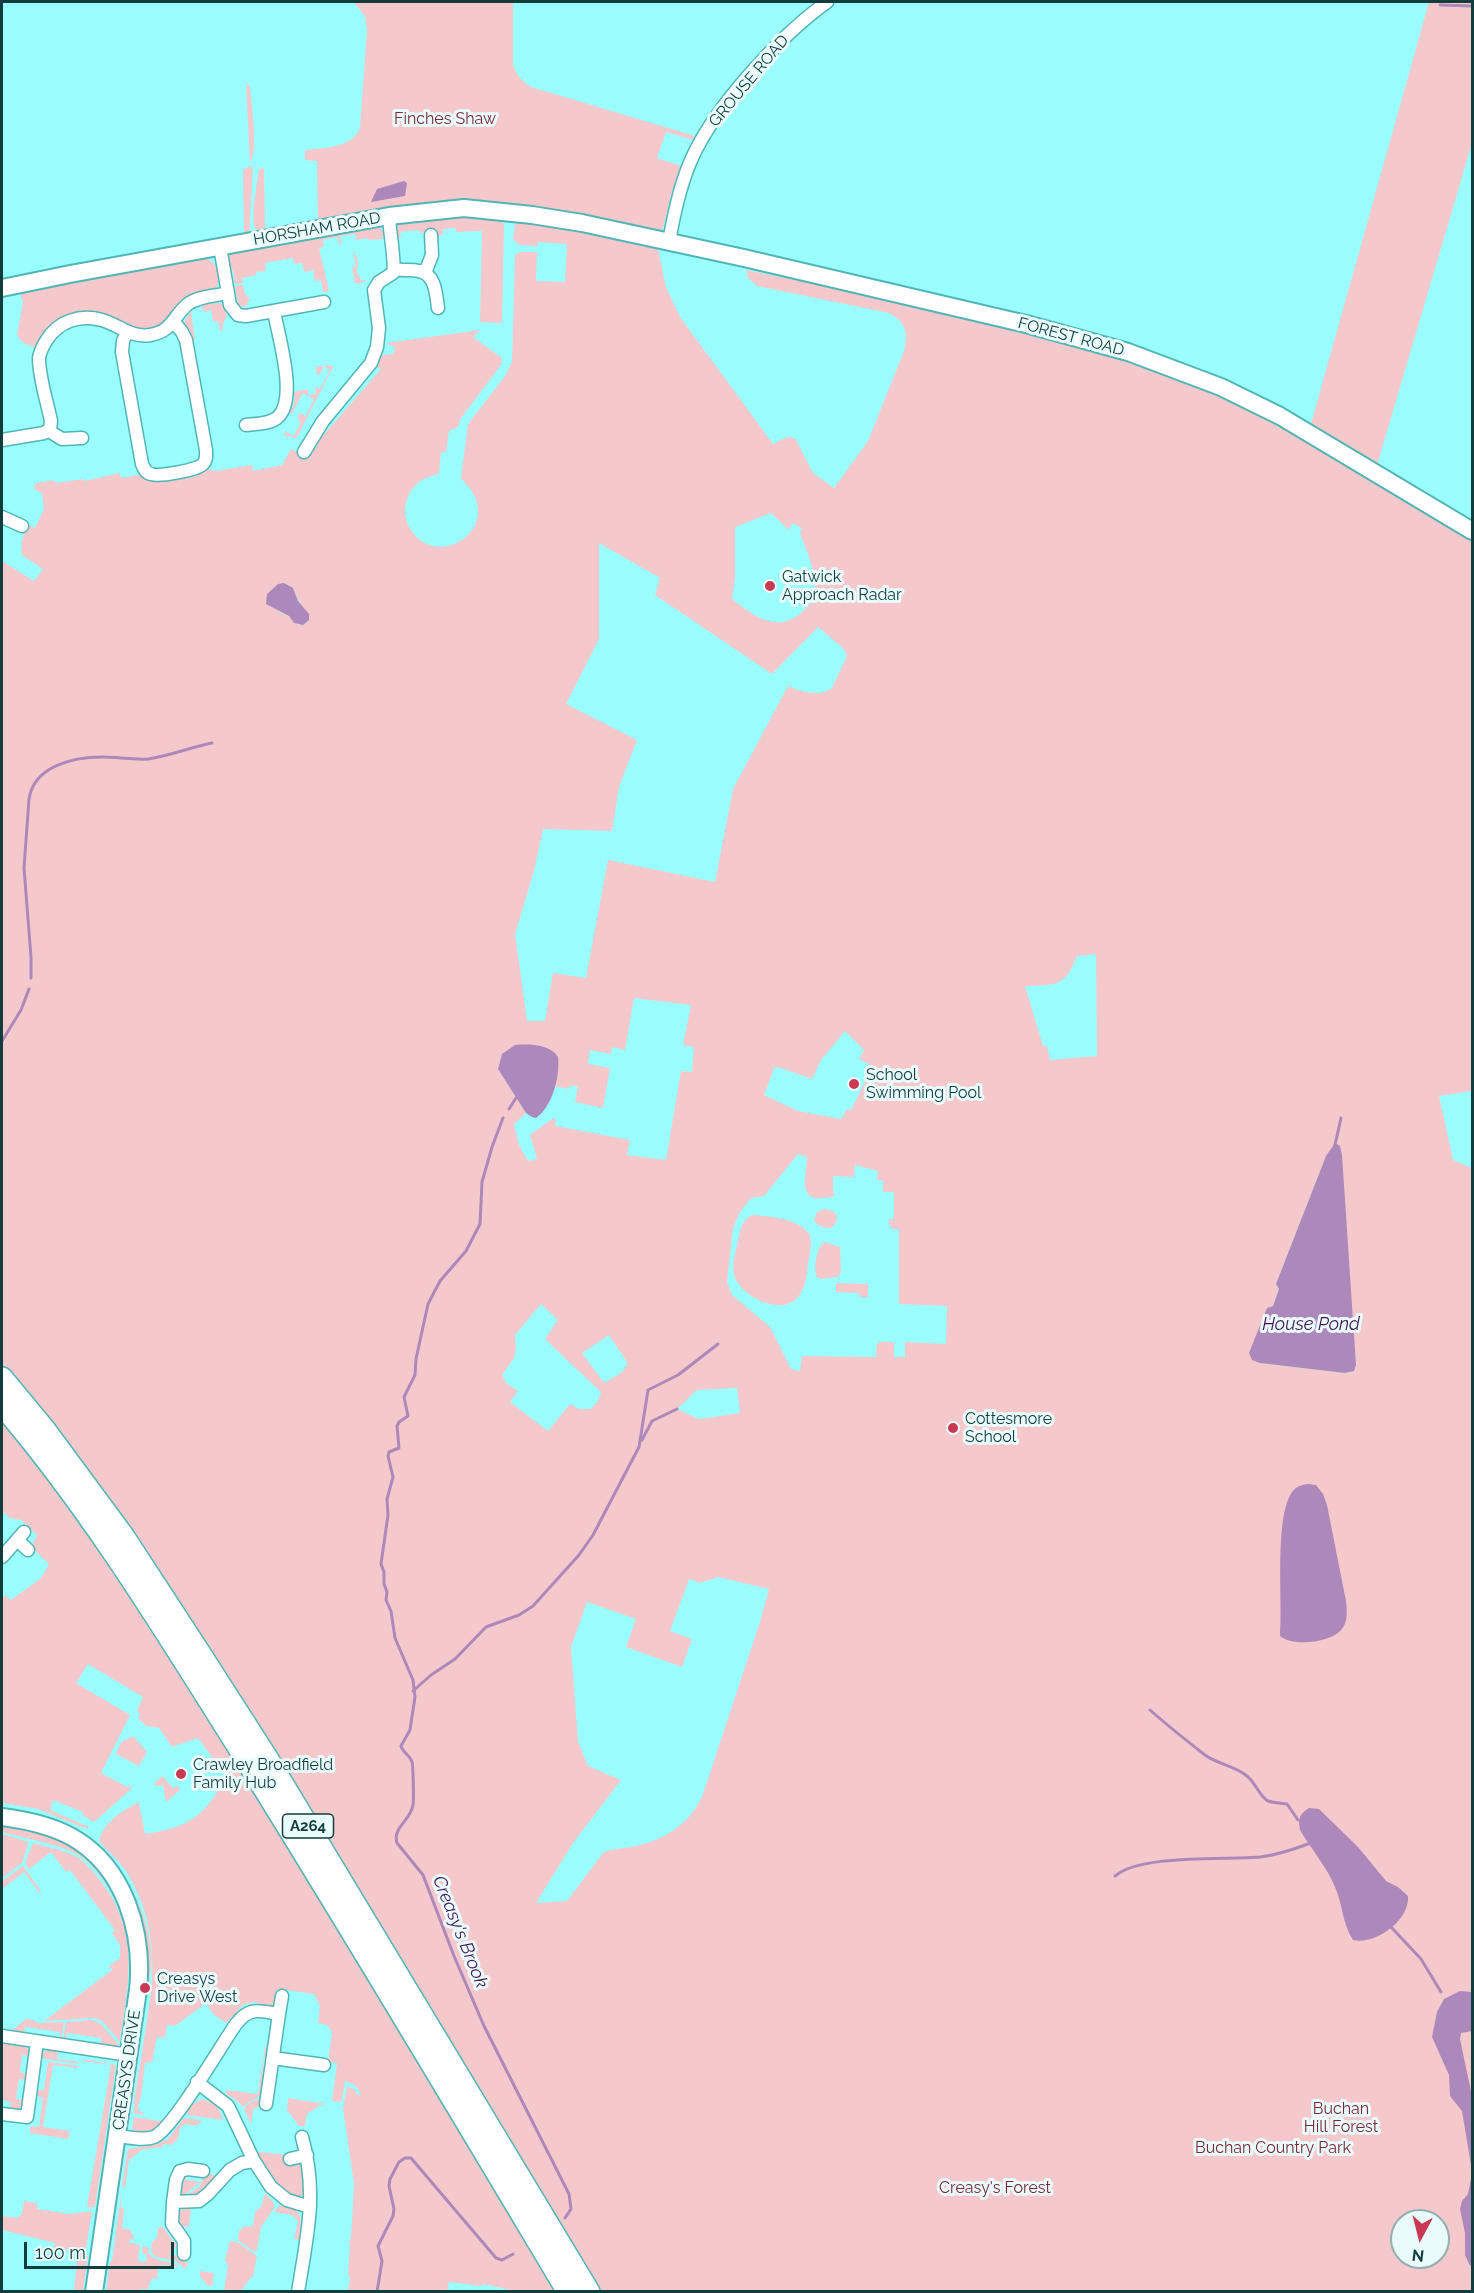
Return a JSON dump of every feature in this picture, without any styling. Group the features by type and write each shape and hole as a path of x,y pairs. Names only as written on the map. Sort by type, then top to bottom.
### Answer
{"highway":[{"name":"A264","path":"2,1378 52,1439 124,1537 267,1758 589,2292"},
{"name":"A264","path":"2,1405 68,1489 138,1590 206,1695 317,1874 568,2292"}],"street":[{"name":"GROUSE ROAD","path":"669,242 673,217 686,174 707,130 771,53 811,14 827,2"},
{"name":"HORSHAM ROAD","path":"2,288 389,216 453,209 489,210 582,224 634,235"},
{"path":"304,452 323,421 371,363 377,347 379,328 374,290 379,282 395,269 389,216"},
{"path":"425,273 432,255 431,235"},
{"name":"FOREST ROAD","path":"634,235 1026,324 1093,341 1161,363 1237,394 1280,416 1473,531"},
{"path":"220,247 231,308 238,315 246,316 324,302"},
{"path":"395,269 425,273 433,283 438,308"},
{"path":"49,431 51,421 39,358 40,352 53,331 65,322 89,318 114,324 127,332 151,335 174,322 185,307 192,302 228,293"},
{"path":"246,425 275,420 286,401 287,384 274,311"},
{"path":"127,332 122,352 142,464 147,472 155,475 191,470 202,465 206,459 206,450 186,340 174,322"},
{"path":"2,440 49,431 62,439 82,438"},
{"path":"2,517 22,526"},
{"path":"2,1557 20,1536 28,1550"},
{"name":"CREASYS DRIVE","path":"2,1816 38,1823 72,1838 102,1862 120,1887 134,1923 139,1950 140,1979 94,2292"},
{"path":"266,2104 282,1996"},
{"path":"117,2136 143,2139 160,2134 171,2122 244,2014 254,2010 279,2014"},
{"path":"2,2036 129,2055"},
{"path":"2,2114 27,2117 37,2042"},
{"path":"273,2058 324,2065"},
{"path":"197,2082 228,2106 254,2161 271,2187 292,2202 310,2207"},
{"path":"298,2292 310,2207 311,2181 302,2137"},
{"path":"290,2159 307,2155"},
{"path":"173,2202 199,2201 230,2170 242,2163 254,2161"},
{"path":"184,2254 184,2241 172,2224 177,2174 188,2169 203,2171"}],"green space":[{"path":"354,2 513,2 513,65 518,75 528,85 695,136 693,140 666,132 657,158 681,166 663,228 655,234 666,287 680,317 773,444 787,437 795,438 813,473 834,488 868,441 904,351 906,338 904,328 895,316 889,313 757,286 748,278 746,270 914,304 1085,347 1195,386 1307,438 1429,2 1472,2 1472,143 1375,472 1472,531 1472,1091 1439,1096 1453,1160 1472,1168 1472,2291 596,2291 2,1370 2,561 34,581 43,569 22,555 21,551 22,539 28,525 35,528 44,509 42,493 34,489 36,483 54,480 55,483 84,479 84,481 120,473 121,478 143,474 164,482 196,476 205,468 215,471 252,465 253,471 282,465 291,449 309,457 319,440 381,369 376,367 382,355 393,354 395,347 386,343 480,330 473,337 502,358 501,365 461,418 458,427 449,431 446,452 441,452 439,474 428,477 415,485 405,507 409,527 421,541 433,546 446,546 458,542 468,535 475,524 478,511 474,494 461,478 468,424 505,376 512,362 515,255 520,252 537,252 536,281 565,282 567,244 538,242 537,246 519,245 513,239 515,223 528,210 318,223 317,161 305,160 305,150 337,146 351,140 360,128 367,30 365,17","holes":["771,513 789,530 792,523 802,528 800,533 814,574 815,588 811,602 793,619 774,622 748,611 732,599 735,578 735,527","599,543 660,578 655,595 772,674 818,627 844,649 847,656 832,688 827,691 810,693 788,686 733,789 715,882 608,860 586,978 553,973 545,1021 527,1021 515,934 534,871 543,829 612,831 619,787 637,740 566,704 599,639","284,583 293,588 307,623 299,625 289,616 279,612","1096,954 1097,1056 1050,1060 1047,1046 1043,1046 1025,986 1058,982 1068,974 1077,956","634,998 691,1005 683,1045 694,1047 692,1072 681,1071 666,1160 627,1155 630,1140 555,1126 556,1119 552,1119 530,1135 537,1159 528,1161 519,1145 514,1124 526,1113 498,1069 502,1054 515,1045 530,1046 554,1086 569,1089 570,1085 578,1087 575,1102 603,1108 610,1068 588,1064 590,1050 611,1054 612,1047 625,1050","845,1031 864,1050 859,1059 873,1066 851,1110 847,1109 841,1119 798,1111 764,1095 775,1066 812,1079 821,1060","1340,1147 1356,1365 1354,1371 1345,1373 1260,1363 1279,1289 1276,1284 1326,1156","798,1154 807,1157 805,1187 810,1196 815,1198 835,1196 833,1176 854,1177 855,1165 878,1171 877,1180 883,1180 883,1192 894,1192 894,1219 889,1219 889,1225 891,1229 899,1229 899,1304 947,1306 946,1344 905,1342 905,1357 894,1357 894,1342 880,1342 877,1344 876,1357 802,1356 800,1371 791,1369 770,1327 732,1295 727,1282 733,1228 740,1212 751,1198 764,1196","541,1304 558,1320 546,1337 547,1341 601,1392 598,1401 591,1409 579,1409 570,1404 548,1431 510,1402 518,1391 507,1384 502,1375 514,1358 515,1335","609,1335 627,1362 622,1372 604,1383 582,1353","737,1388 740,1413 699,1419 677,1409 697,1390","718,1577 769,1589 698,1804 686,1820 660,1838 603,1853 567,1901 536,1903 573,1843 621,1780 588,1766 578,1741 571,1647 587,1602 636,1619 626,1647 682,1667 692,1639 670,1631 689,1579 700,1583"]},
{"path":"246,83 250,87 254,127 253,157 250,163"},
{"path":"250,166 253,168 249,235 244,236 243,170"},
{"path":"264,168 265,231 257,233 254,202 259,169"},
{"path":"447,213 502,220 504,226 502,323 480,322 482,231 456,232 456,228 443,229 443,235 436,236 435,232 420,233 419,230 400,232 401,237 397,238 398,223"},
{"path":"378,225 383,231 383,239 356,240 355,234 340,236 342,244 340,245 337,237 323,240 324,247 319,248 329,291 323,292 321,280 315,281 313,270 304,272 302,263 294,264 293,258 265,263 266,271 256,272 257,275 242,278 243,283 235,284 233,270 229,271 228,260 231,252"},
{"path":"353,252 358,261 356,271 361,280 368,281 355,284 352,267 356,266"},
{"path":"204,258 212,262 217,269 217,287 183,300 178,304 180,307 161,327 140,332 87,315 34,347 23,343 17,335 23,302 18,289"},
{"path":"243,285 245,294 250,299 244,308 238,303 235,286"},
{"path":"222,304 227,315 222,331 220,331 218,321 213,322 211,310 203,312 202,305"},
{"path":"191,311 195,341 192,342 183,324"},
{"path":"330,365 333,367 296,439 285,436 284,431 294,436 301,422 298,420 299,413 306,416 314,399 303,393 292,413 289,414 288,410 293,407 295,397 291,393 307,389 309,395 316,394 315,387 320,389 330,370 324,366 317,375 316,367"},
{"path":"824,1209 833,1211 837,1216 836,1223 831,1228 821,1227 814,1221 816,1213"},
{"path":"753,1215 792,1222 805,1229 810,1235 806,1281 800,1294 790,1303 772,1305 763,1302 746,1292 735,1278 734,1260 741,1229 746,1219"},
{"path":"824,1242 840,1247 841,1272 838,1277 821,1279 816,1276 816,1258"},
{"path":"836,1283 868,1284 868,1297 860,1297 859,1293 836,1292"},
{"path":"2,1417 46,1472 162,1640 560,2291 516,2291 483,2284 481,2286 449,2282 447,2291 348,2291 349,2241 354,2184 343,2109 347,2086 355,2090 359,2096 361,2094 356,2086 345,2081 342,2100 332,2101 337,2063 328,2062 332,2032 327,2025 318,2023 320,2006 314,1994 278,1989 273,2006 259,2006 257,2002 244,2004 226,2023 213,2014 206,2003 175,2026 167,2025 165,2038 157,2037 152,2062 145,2063 141,2097 137,2108 145,2116 134,2113 152,1985 151,1942 140,1899 129,1876 99,1841 109,1823 137,1803 139,1803 145,1834 174,1828 185,1823 203,1811 226,1777 198,1738 172,1747 159,1728 146,1726 138,1718 140,1714 137,1711 143,1697 88,1664 76,1683 130,1715 101,1773 129,1788 133,1784 131,1789 94,1822 82,1815 83,1812 53,1800 50,1810 89,1827 87,1829 38,1809 2,1803 2,1600 5,1595 11,1600 41,1578 49,1564 32,1545 37,1535 21,1520 9,1518 2,1510"},
{"path":"133,1736 147,1752 139,1766 116,1754 121,1742"},
{"path":"162,1776 173,1788 177,1786 180,1790 166,1802 163,1785 154,1784"},
{"path":"2,1821 29,1827 65,1842 77,1850 108,1882 124,1910 135,1960 122,2043 129,1982 129,1945 125,1926 108,1887 86,1860 77,1854 50,1844 2,1832"},
{"path":"2,1834 29,1842 22,1863 3,1877"},
{"path":"33,1843 67,1852 81,1859 97,1876 114,1902 127,1940 129,1960 120,2042 103,2022 95,2018 44,2021 112,1970 109,1966 120,1958 120,1945 112,1933 115,1930 70,1870 66,1872 51,1852 29,1869 25,1863"},
{"path":"101,1849 123,1875 141,1910 151,1947 152,1965 149,1981 146,1980"},
{"path":"23,1866 41,1895 24,1872 2,1889 2,1881"},
{"path":"26,2019 34,2020 36,2023 64,2022 61,2040 59,2040 60,2032 25,2027 24,2035 6,2033 6,2030 11,2031"},
{"path":"92,2020 101,2024 119,2045 117,2047 101,2047 101,2038 67,2033 65,2042 63,2040 66,2022"},
{"path":"141,2038 128,2122 126,2120 136,2040"},
{"path":"269,2040 271,2044 263,2068 264,2090 243,2107 226,2094 226,2090 258,2094 265,2048"},
{"path":"2,2041 23,2045 30,2051 30,2056 22,2055 20,2072 28,2074 27,2080 19,2079 16,2099 24,2100 19,2110 10,2110 11,2102 2,2100"},
{"path":"51,2049 58,2050 57,2059 78,2062 78,2064 40,2058 43,2052"},
{"path":"83,2059 116,2065 95,2207 87,2207 111,2065 83,2061"},
{"path":"48,2062 78,2066 78,2068 53,2065 43,2127 70,2131 68,2139 30,2133 30,2126 39,2127 43,2098 35,2096 36,2090 44,2090"},
{"path":"260,2098 259,2107 253,2109 251,2124 244,2109 248,2104"},
{"path":"288,2098 327,2104 320,2105 307,2114 305,2126 299,2126 287,2110"},
{"path":"202,2099 217,2105 223,2120 188,2115 187,2112 193,2104"},
{"path":"134,2117 159,2121 167,2117 168,2119 155,2129 142,2133 132,2129"},
{"path":"184,2118 201,2120 197,2126 185,2124 180,2128 178,2139 171,2145 164,2144 161,2148 143,2149 129,2160 125,2188 122,2187 128,2149 155,2145 168,2139"},
{"path":"125,2150 103,2291 100,2292 121,2154"},
{"path":"256,2153 287,2155 300,2164 307,2188 304,2196 292,2198 276,2185"},
{"path":"187,2173 186,2180 200,2182 180,2196 180,2181"},
{"path":"207,2173 216,2178 202,2196 185,2196 199,2187"},
{"path":"122,2189 121,2208 124,2209 122,2228 131,2230 134,2240 130,2239 129,2242 140,2245 138,2259 140,2262 147,2261 146,2254 142,2253 143,2246 149,2248 148,2253 152,2257 179,2267 162,2265 158,2269 157,2279 152,2278 147,2290 106,2291"},
{"path":"265,2193 274,2203 274,2208 261,2227 257,2250 254,2252 238,2240 239,2231 245,2226 253,2225 255,2212 261,2207"},
{"path":"24,2201 37,2203 37,2209 69,2214 92,2211 85,2255 88,2256 83,2291 74,2291 78,2251 54,2248 55,2243 2,2230 2,2216 18,2218 22,2213"},
{"path":"279,2206 293,2208 300,2216 299,2240 294,2239 298,2221 293,2215 274,2212"},
{"path":"191,2209 189,2227 185,2226 184,2234 178,2223 179,2211"},
{"path":"162,2226 178,2247 171,2249 170,2253 172,2256 179,2255 188,2263 185,2269 176,2261 156,2257 151,2252 152,2242 157,2238 158,2228"},
{"path":"230,2241 237,2242 257,2256 253,2277 241,2291 224,2291 228,2265 225,2260"},
{"path":"200,2271 214,2273 212,2286 208,2286 200,2276"}],"water":[{"path":"404,181 407,183 405,196 371,202 377,189"},
{"path":"284,583 293,588 298,601 309,614 309,620 303,625 294,623 289,616 266,604 267,594 278,584"},
{"path":"515,1045 545,1047 558,1057 558,1073 554,1090 547,1106 536,1118 526,1113 498,1069 502,1054"},
{"name":"House Pond","path":"1335,1143 1340,1146 1342,1155 1356,1365 1354,1371 1345,1373 1260,1363 1252,1360 1249,1353 1267,1308 1273,1306 1279,1289 1276,1284 1326,1156"},
{"path":"1316,1485 1327,1505 1347,1612 1344,1626 1330,1638 1312,1642 1294,1642 1280,1636 1281,1540 1286,1505 1292,1492 1299,1486"},
{"path":"1309,1808 1319,1809 1358,1847 1386,1881 1398,1887 1408,1896 1407,1905 1398,1922 1381,1935 1362,1941 1353,1940 1332,1880 1300,1830 1300,1817"},
{"path":"1460,1991 1472,1992 1472,2031 1461,2033 1460,2039 1472,2096 1472,2171 1462,2111 1450,2096 1449,2075 1432,2037 1437,2012 1444,1999"},
{"path":"1472,2173 1472,2267 1465,2255 1465,2233 1460,2209 1462,2201 1468,2194"}],"waterway":[{"path":"1440,5 1472,6"},
{"path":"31,978 24,868 29,799 38,779 56,766 79,759 91,757 148,759 212,743"},
{"path":"2,1041 21,1010 29,989"},
{"path":"509,1109 516,1098"},
{"name":"Creasy's Brook","path":"503,1118 482,1182 480,1224 466,1251 440,1281 428,1304 416,1359 415,1375 404,1397 408,1416 397,1426 399,1448 389,1452 388,1456 393,1477 387,1499 388,1515 381,1564 395,1638 413,1680 415,1697 410,1730 401,1746 412,1762 413,1805 399,1828 396,1838 397,1843 423,1875 484,2026 569,2194 571,2209 565,2218"},
{"path":"1335,1145 1341,1118"},
{"path":"413,1691 431,1675 455,1659 486,1627 519,1615 533,1606 579,1555 593,1535 639,1447 648,1390 678,1375 718,1344"},
{"path":"642,1440 652,1421 677,1409"},
{"path":"1150,1710 1205,1755 1247,1776 1268,1801 1287,1804 1298,1820"},
{"path":"1115,1876 1127,1869 1144,1864 1184,1859 1260,1857 1308,1844"},
{"path":"1391,1927 1421,1959 1441,1992"},
{"name":"Creasy's Brook","path":"377,2292 382,2261 378,2246 393,2216 394,2209 389,2186 390,2179 399,2162 405,2158 411,2158 496,2258 502,2260 513,2254"}],"place":[{"name":"Gatwick Approach Radar","path":"770,586"},
{"name":"School Swimming Pool","path":"854,1084"},
{"name":"Cottesmore School","path":"953,1428"},
{"name":"Crawley Broadfield Family Hub","path":"181,1774"},
{"name":"Creasys Drive West","path":"145,1988"}],"park label":[{"name":"Finches Shaw","path":"445,119"},
{"name":"Buchan Hill Forest","path":"1341,2118"},
{"name":"Buchan Country Park","path":"1273,2148"},
{"name":"Creasy's Forest","path":"995,2188"}]}
